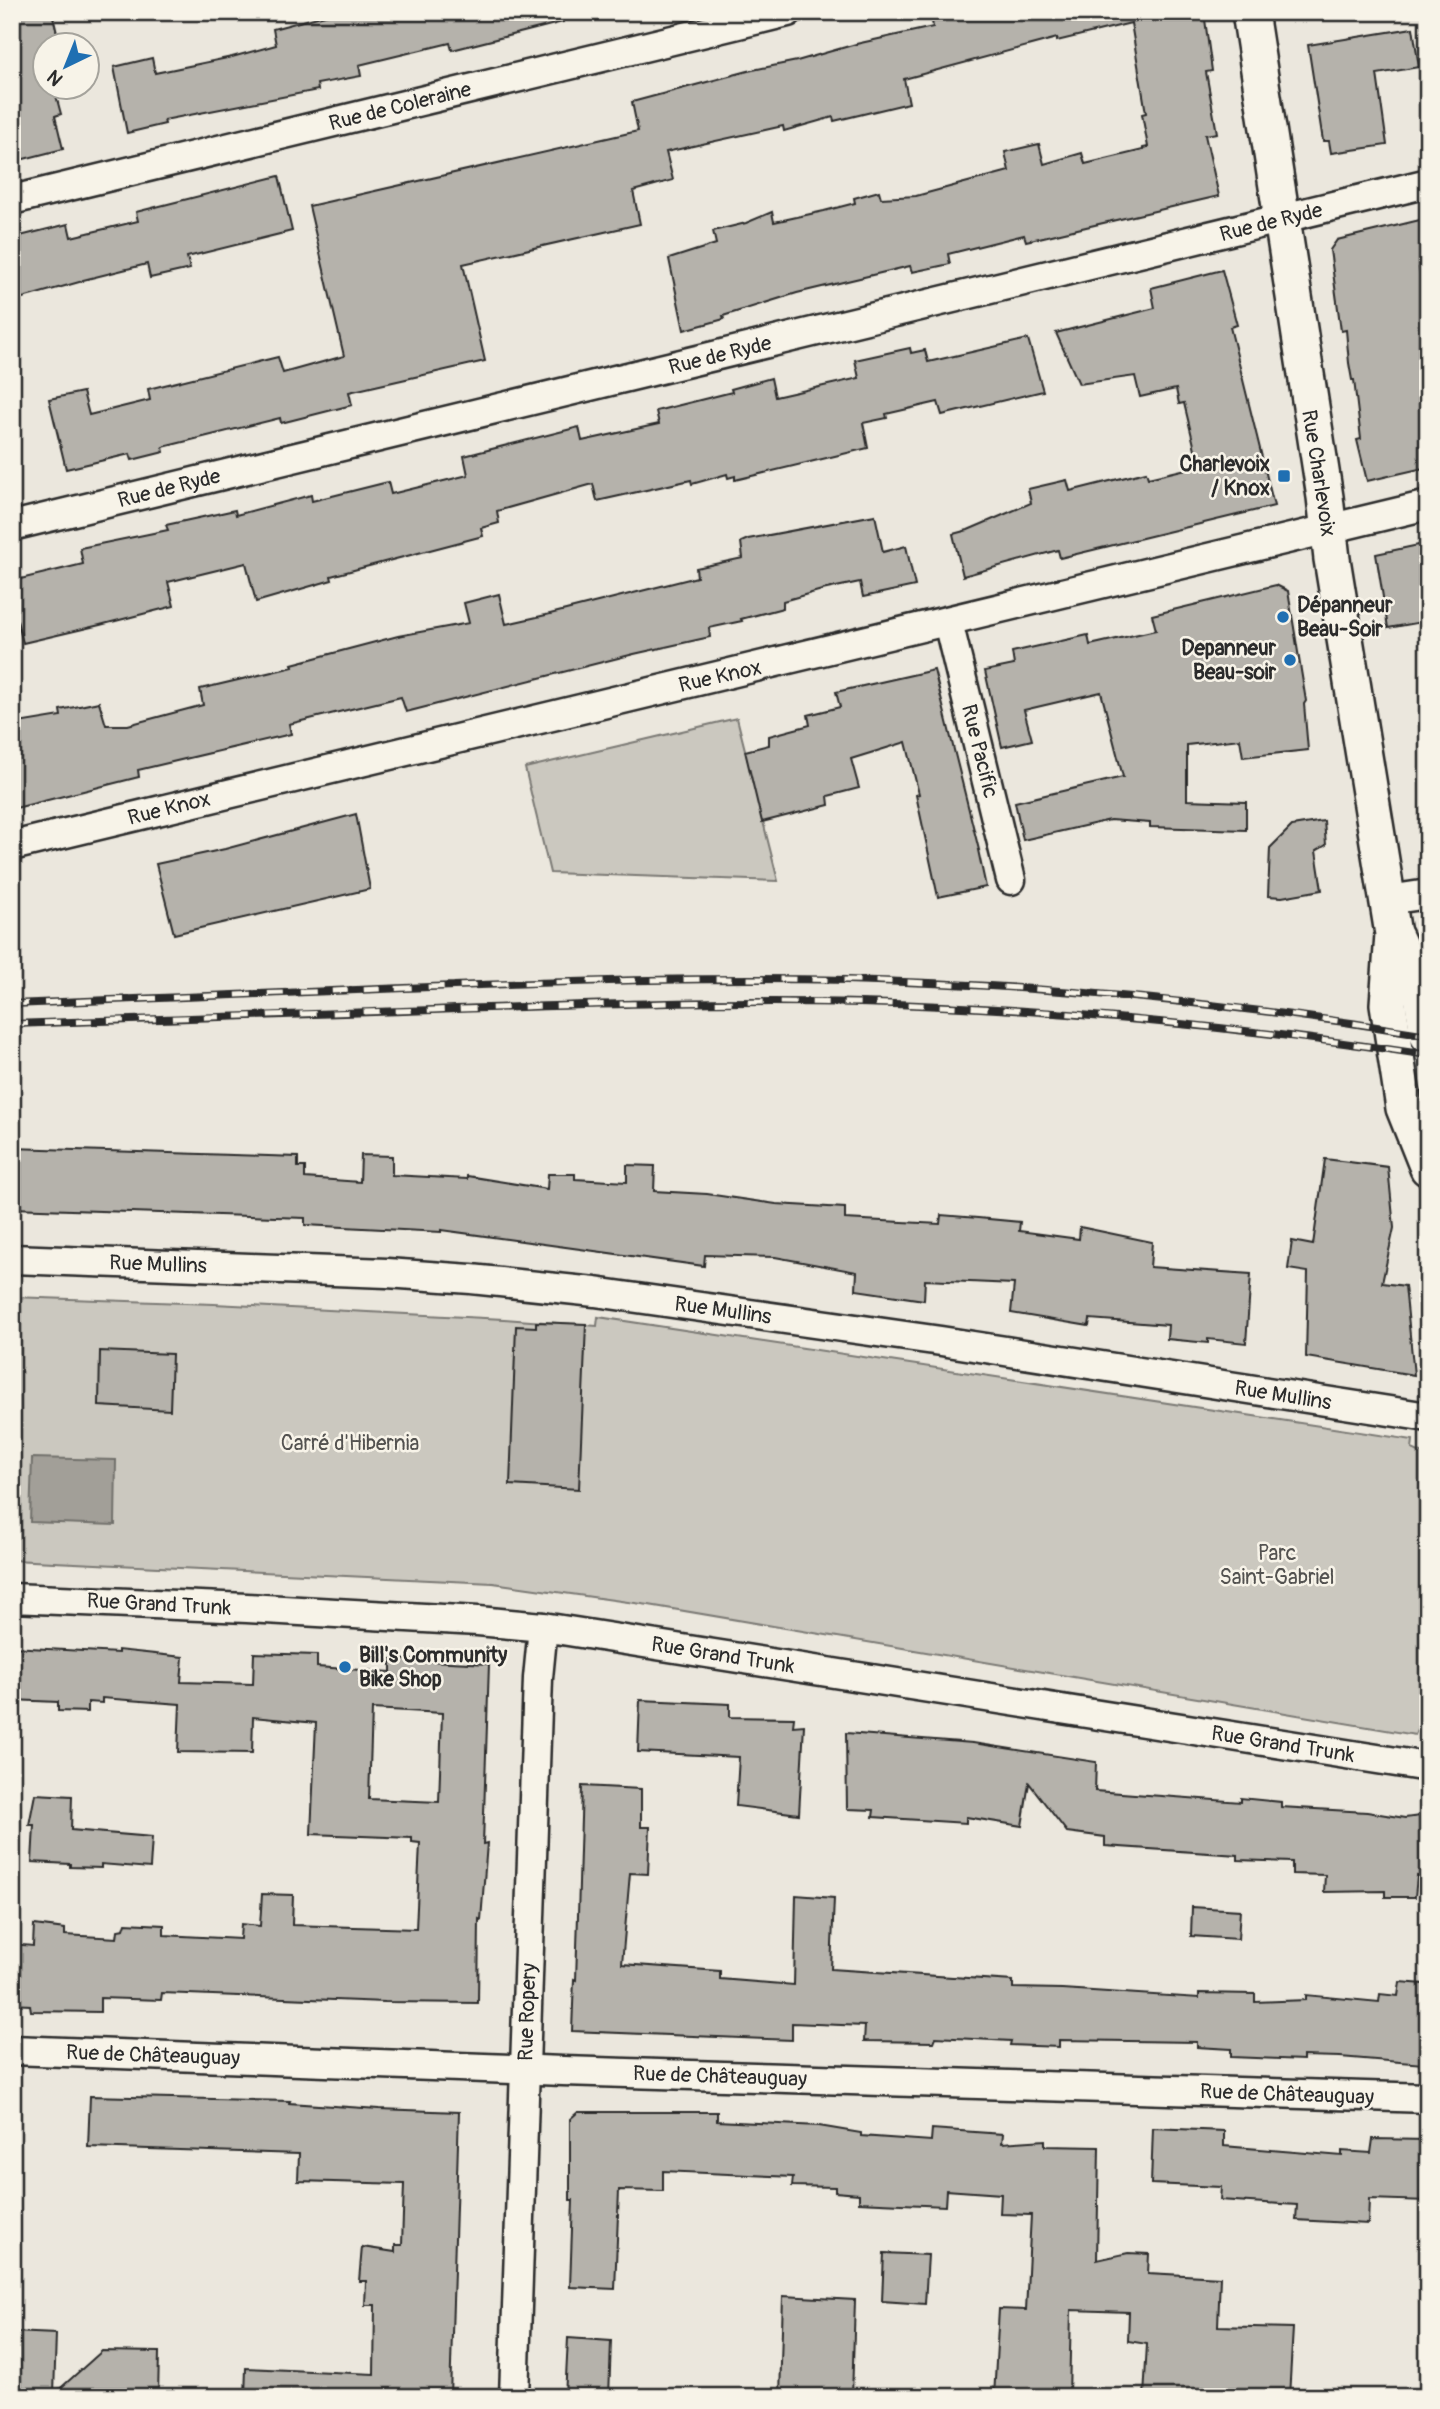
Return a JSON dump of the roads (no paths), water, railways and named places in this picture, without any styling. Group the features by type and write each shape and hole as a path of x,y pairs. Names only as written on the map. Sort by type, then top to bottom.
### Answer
{"street":[{"name":"Rue de Coleraine","path":"12,200 788,12"},
{"name":"Rue Charlevoix","path":"1250,12 1393,934 1388,1004 1404,1108 1428,1168"},
{"name":"Rue de Ryde","path":"12,526 1428,183"},
{"name":"Rue Knox","path":"12,846 1428,505"},
{"name":"Rue Pacific","path":"948,622 1011,880"},
{"path":"1388,900 1428,894"},
{"name":"Rue Charlevoix","path":"1393,934 1422,997 1428,1035"},
{"name":"Rue Mullins","path":"12,1259 387,1273 582,1290 953,1343 1428,1417"},
{"name":"Rue Grand Trunk","path":"12,1598 247,1608 543,1627 1428,1767"},
{"name":"Rue Ropery","path":"514,2397 538,1678 543,1627"},
{"name":"Rue de Châteauguay","path":"12,2050 526,2070 1428,2098"}],"railway":[{"path":"12,1004 601,981 846,980 992,986 1138,997 1428,1035"},
{"path":"12,1024 593,1005 860,1003 1002,1009 1145,1020 1428,1055"}],"place":[{"name":"Charlevoix / Knox","path":"1284,476"},
{"name":"Dépanneur Beau-Soir","path":"1283,617"},
{"name":"Depanneur Beau-soir","path":"1290,660"},
{"name":"Bill's Community Bike Shop","path":"345,1667"}],"park label":[{"name":"Carré d'Hibernia","path":"350,1443"},
{"name":"Parc Saint-Gabriel","path":"1277,1565"}]}
